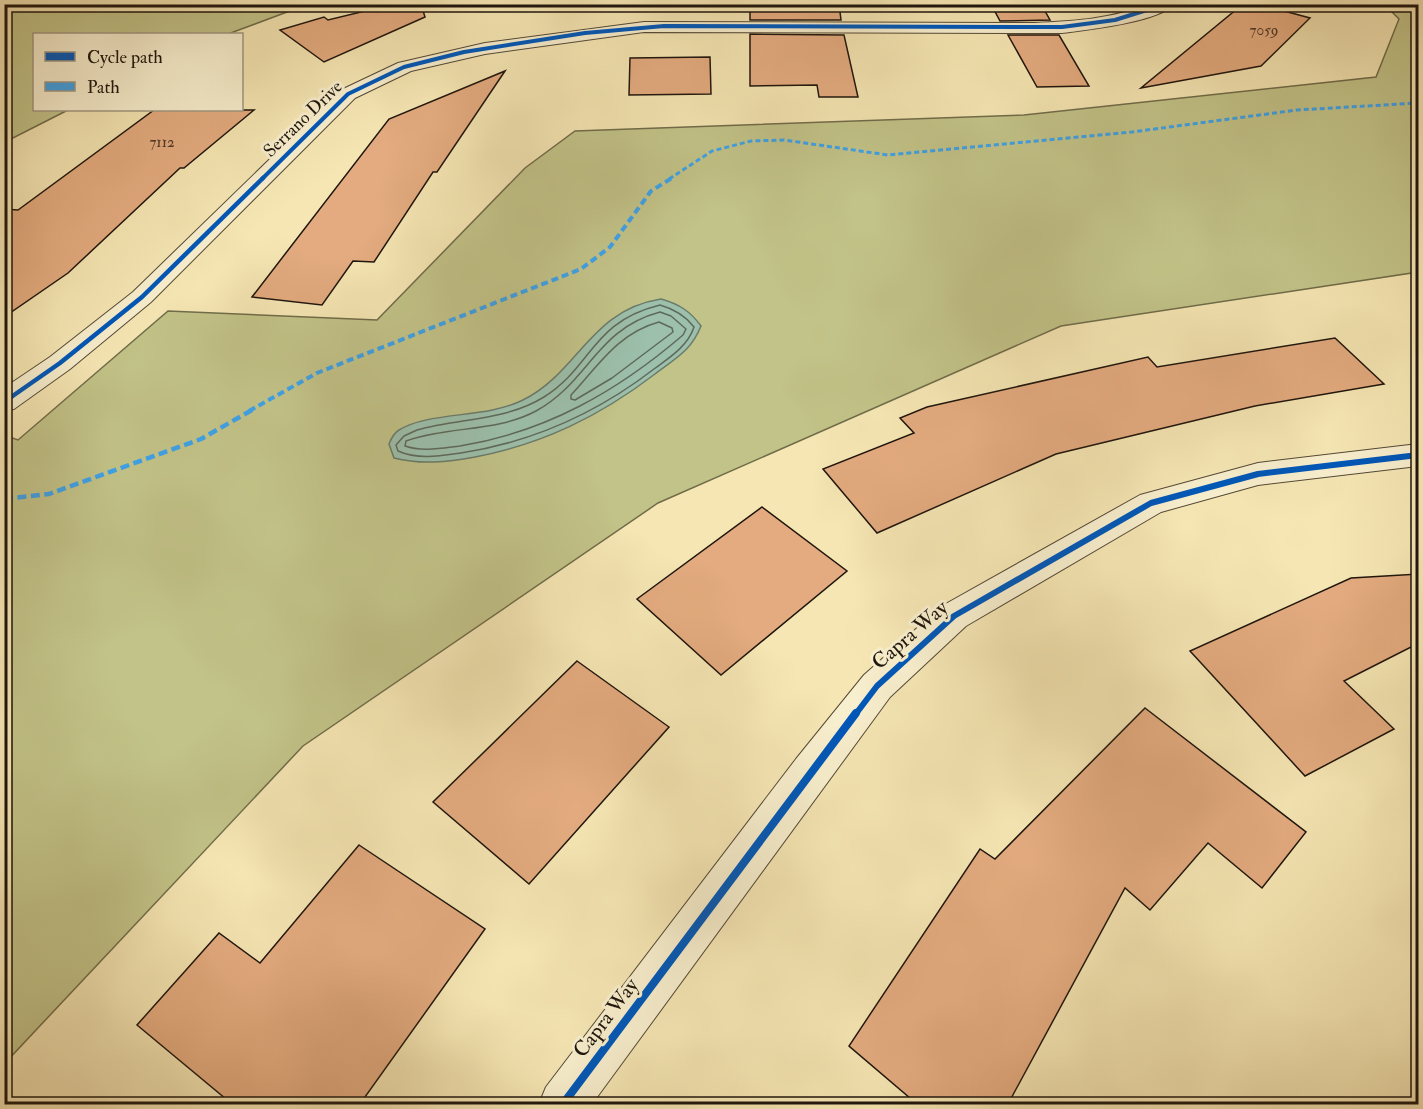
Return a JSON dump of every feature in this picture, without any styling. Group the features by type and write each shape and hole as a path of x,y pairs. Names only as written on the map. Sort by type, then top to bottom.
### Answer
{"street":[{"path":"663,26 671,4"},
{"name":"Serrano Drive","path":"4,402 60,363 142,297 348,94 368,81 409,63 437,56 564,36 663,26 1029,28 1117,20 1148,13 1166,4"},
{"name":"Capra Way","path":"563,1104 810,772 877,686 954,616 1150,503 1258,474 1419,454"}],"green space":[{"path":"5,4 306,4 231,33 33,33 33,111 66,111 5,142"},
{"path":"1385,5 1418,5 1418,272 1061,326 658,503 303,746 5,1063 4,435 18,440 168,311 377,320 525,168 575,131 1024,115 1376,77 1399,19"}],"water":[{"path":"661,299 673,303 693,316 701,326 697,335 693,342 670,363 613,403 547,436 500,451 465,459 434,462 394,458 389,444 399,430 426,420 492,410 523,400 558,374 601,328 617,315 637,305"}],"building":[{"path":"394,4 421,4 425,17 324,62 280,30 324,17 328,20"},
{"path":"750,4 839,4 841,20 750,20"},
{"path":"991,4 1041,4 1050,20 1000,21"},
{"path":"1243,4 1258,4 1310,18 1261,66 1141,88"},
{"path":"750,34 844,35 858,97 819,97 817,85 750,86"},
{"path":"1008,35 1059,35 1089,86 1037,87"},
{"path":"710,57 711,94 629,95 630,58"},
{"path":"505,71 437,172 433,172 374,262 353,261 322,305 252,297 389,119"},
{"path":"254,110 184,168 180,168 68,273 4,317 4,209 18,210 153,111"},
{"path":"1335,338 1384,384 1255,406 1056,454 877,533 823,469 914,433 900,418 927,407 1148,357 1157,367"},
{"path":"762,507 847,571 721,675 637,599"},
{"path":"1419,574 1419,643 1344,681 1394,729 1305,776 1190,651 1351,578"},
{"path":"577,661 669,727 529,884 433,802"},
{"path":"1145,708 1306,832 1262,888 1208,843 1150,910 1125,888 1008,1104 917,1104 849,1046 980,849 995,859"},
{"path":"359,845 485,929 360,1104 232,1104 137,1025 219,933 260,963"}],"marked path":[{"path":"4,499 49,494 201,439 317,373 581,269 610,247 651,191 712,151 751,141 784,140 888,155 1132,132 1297,110 1418,103"}],"cycle path":[{"path":"4,402 60,363 142,297 348,94 385,74 404,67 464,52 625,29 664,26 1062,27 1115,20 1141,14 1166,4"},
{"path":"563,1104 810,772 877,686 954,616 1151,503 1258,474 1418,455"}]}
